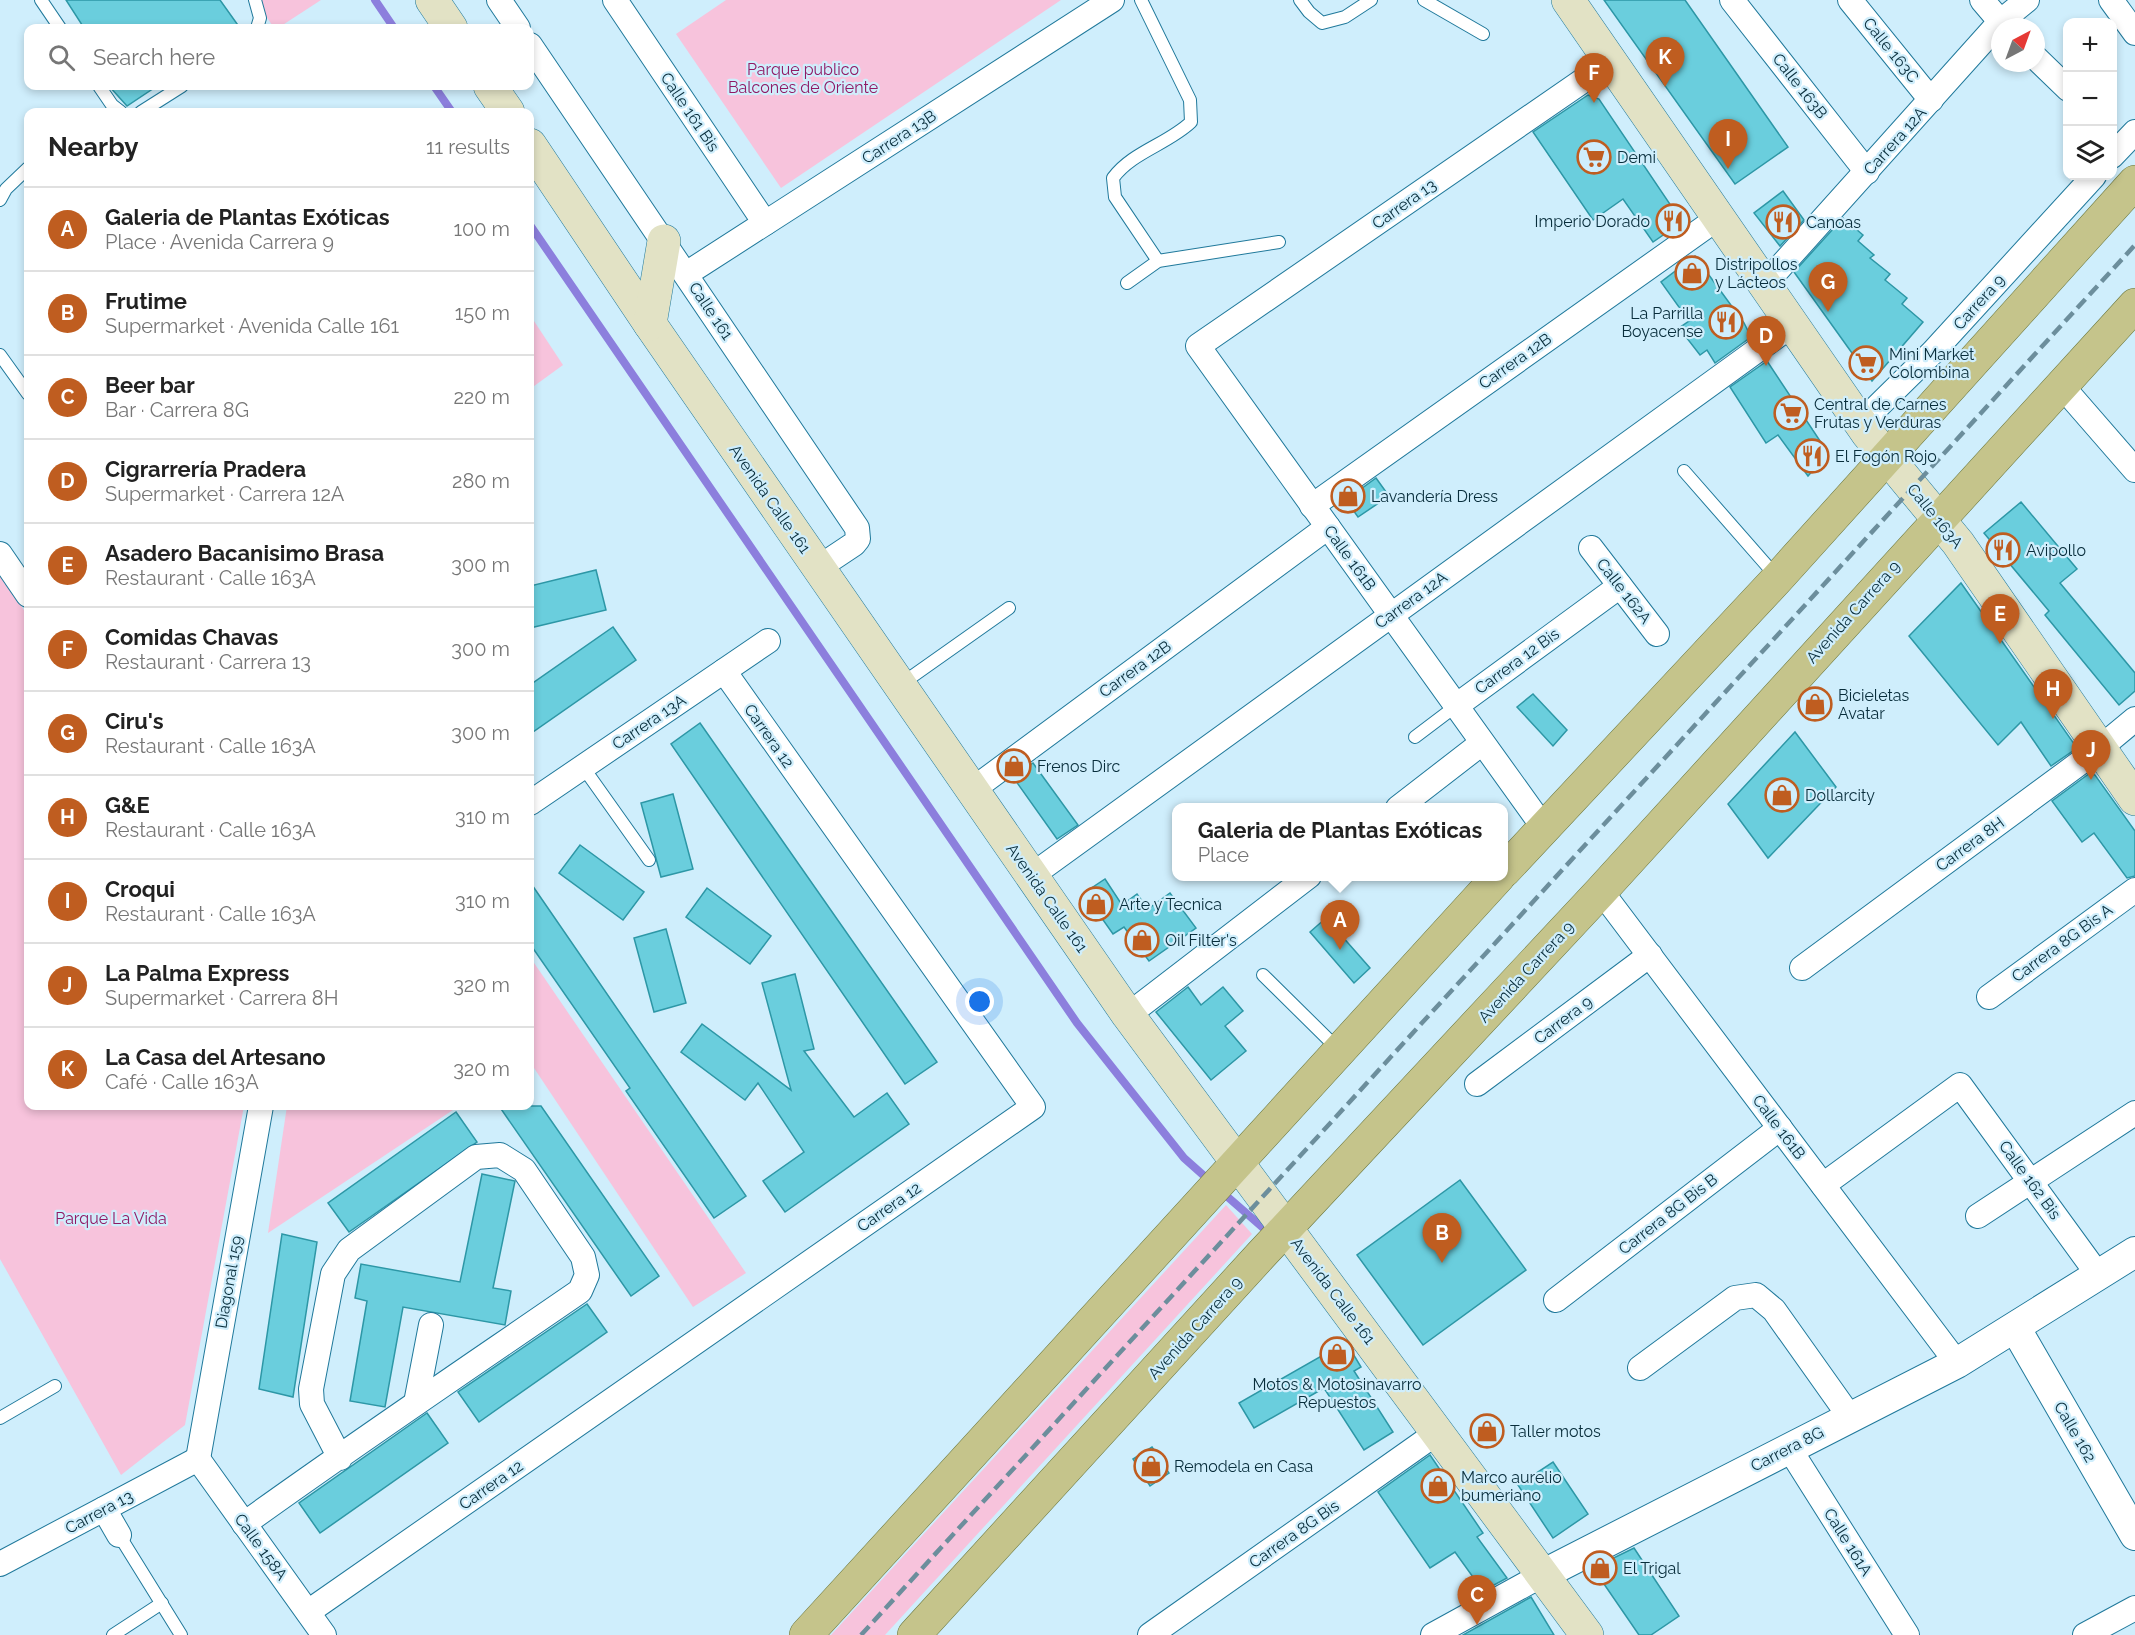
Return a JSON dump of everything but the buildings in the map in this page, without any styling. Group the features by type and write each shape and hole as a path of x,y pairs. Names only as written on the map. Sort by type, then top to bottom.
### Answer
{"main road":[{"path":"432,0 448,24"},
{"name":"Calle 163A","path":"1568,0 1855,416 1887,458 1939,518 2135,800"},
{"path":"493,90 505,108"},
{"name":"Avenida Calle 161","path":"534,151 650,324 1128,1015 1587,1635"},
{"path":"1508,866 1778,578 2135,182"},
{"path":"650,324 664,241"},
{"name":"Avenida Carrera 9","path":"914,1635 1286,1228 1601,891 2135,305"},
{"path":"806,1635 1494,881"}],"street":[{"path":"499,0 515,24"},
{"name":"Calle 161 Bis","path":"615,0 765,223"},
{"name":"Carrera 13B","path":"686,274 1112,0"},
{"name":"Calle 163B","path":"1732,0 1867,172"},
{"name":"Calle 163C","path":"1850,0 1931,100"},
{"path":"1982,0 1997,18"},
{"name":"Carrera 12A","path":"2010,18 2028,0"},
{"path":"2111,0 2135,33"},
{"name":"Carrera 12A","path":"1764,285 1931,100 1991,38"},
{"name":"Calle 161","path":"534,51 858,528 858,539 854,544 818,568"},
{"name":"Carrera 13","path":"1198,346 1610,62"},
{"path":"2045,67 2063,85"},
{"name":"Carrera 9","path":"1855,416 1871,413 1933,352 2090,180"},
{"name":"Carrera 12B","path":"1312,506 1718,218"},
{"name":"Carrera 12A","path":"1031,876 1792,325"},
{"name":"Calle 161B","path":"1198,346 1544,828"},
{"path":"2061,385 2135,470"},
{"name":"Carrera 12B","path":"972,790 1328,527"},
{"name":"Calle 162A","path":"1591,548 1657,634"},
{"path":"0,554 24,590"},
{"name":"Carrera 12 Bis","path":"1456,706 1620,586"},
{"name":"Carrera 13A","path":"534,800 768,641"},
{"name":"Carrera 12","path":"308,1612 1033,1107 724,671"},
{"name":"Carrera 8H","path":"1802,968 2100,748 2135,718"},
{"path":"1403,803 1482,743"},
{"path":"1128,1015 1302,881"},
{"name":"Carrera 8G Bis A","path":"1989,997 2135,890"},
{"name":"Calle 161B","path":"1601,891 1957,1363"},
{"name":"Carrera 9","path":"1477,1084 1650,955"},
{"name":"Calle 162 Bis","path":"1823,1185 1960,1085 2099,1275"},
{"name":"Diagonal 159","path":"198,1459 260,1110"},
{"path":"1978,1216 2032,1183 2135,1113"},
{"name":"Carrera 8G Bis B","path":"1556,1300 1780,1128"},
{"path":"244,1524 340,1458 416,1403 580,1291 587,1275 583,1257 524,1170 500,1155 476,1158 349,1250 333,1274 311,1389 312,1404 340,1458"},
{"name":"Carrera 8G","path":"1432,1635 1544,1574 1957,1363 2016,1329 2135,1252"},
{"path":"1640,1368 1735,1298 1756,1295 1774,1310 1850,1417"},
{"path":"416,1403 430,1325"},
{"name":"Calle 162","path":"2016,1329 2135,1535"},
{"name":"Carrera 8G Bis","path":"1150,1635 1438,1432"},
{"name":"Calle 161A","path":"1789,1448 1907,1635"},
{"name":"Carrera 13","path":"0,1564 198,1459"},
{"name":"Calle 158A","path":"198,1459 324,1635"},
{"path":"104,1509 119,1535"},
{"path":"2085,1635 2135,1608"}],"lane":[{"path":"41,0 57,24"},
{"path":"255,0 260,18 258,24"},
{"path":"1141,0 1190,100 1191,122 1176,136 1124,164 1113,178 1115,197 1158,261"},
{"path":"1300,0 1322,23 1345,17 1371,0"},
{"path":"1424,0 1483,34"},
{"path":"102,90 116,108"},
{"path":"147,108 176,90"},
{"path":"0,200 6,189 24,172"},
{"path":"1127,283 1158,261 1279,242"},
{"path":"0,354 24,388"},
{"path":"1684,471 1778,578"},
{"path":"900,686 1009,608"},
{"name":"Carrera 12 Bis","path":"1415,737 1456,706"},
{"path":"583,767 649,860"},
{"path":"1263,975 1339,1050"},
{"path":"0,1418 55,1386"},
{"path":"119,1535 181,1635"},
{"path":"113,1635 162,1603"}],"green space":[{"path":"255,0 321,0 284,24 271,24"},
{"name":"Parque publico Balcones de Oriente","path":"726,0 1061,0 781,188 676,34"},
{"path":"534,321 563,365 534,386"},
{"name":"Parque La Vida","path":"0,575 24,610 24,1110 243,1110 185,1425 121,1475 0,1259"},
{"path":"534,963 746,1273 693,1307 534,1068"},
{"path":"286,1110 453,1110 268,1233"},
{"path":"1226,1205 1252,1234 885,1635 831,1635"}],"waterway":[{"path":"375,0 391,24"},
{"path":"437,90 449,108"},
{"path":"534,231 1077,1023 1184,1158 1211,1182"},
{"path":"1222,1192 1269,1233"}],"railway":[{"path":"861,1635 2135,245"}],"place":[{"name":"La Casa del Artesano","path":"1665,87"},
{"name":"Comidas Chavas","path":"1594,103"},
{"name":"Demi","path":"1594,157"},
{"name":"Croqui","path":"1728,169"},
{"name":"Imperio Dorado","path":"1673,221"},
{"name":"Canoas","path":"1783,222"},
{"name":"Distripollos y Lácteos","path":"1692,273"},
{"name":"Ciru's","path":"1828,312"},
{"name":"La Parrilla Boyacense","path":"1726,322"},
{"name":"Mini Market Colombina","path":"1866,363"},
{"name":"Cigrarrería Pradera","path":"1766,366"},
{"name":"Central de Carnes Frutas y Verduras","path":"1791,413"},
{"name":"El Fogón Rojo","path":"1812,456"},
{"name":"Lavandería Dress","path":"1348,496"},
{"name":"Avipollo","path":"2003,550"},
{"name":"Asadero Bacanisimo Brasa","path":"2000,644"},
{"name":"Bicieletas Avatar","path":"1815,704"},
{"name":"G&E","path":"2053,719"},
{"name":"Frenos Dirc","path":"1014,766"},
{"name":"La Palma Express","path":"2091,780"},
{"name":"Dollarcity","path":"1782,795"},
{"name":"Arte y Tecnica","path":"1096,904"},
{"name":"Oil Filter's","path":"1142,940"},
{"name":"Galeria de Plantas Exóticas","path":"1340,950"},
{"name":"Frutime","path":"1442,1263"},
{"name":"Motos & Motosinavarro Repuestos","path":"1337,1354"},
{"name":"Taller motos","path":"1487,1431"},
{"name":"Remodela en Casa","path":"1151,1466"},
{"name":"Marco aurelio bumeriano","path":"1438,1486"},
{"name":"El Trigal","path":"1600,1568"},
{"name":"Beer bar","path":"1477,1625"}]}
